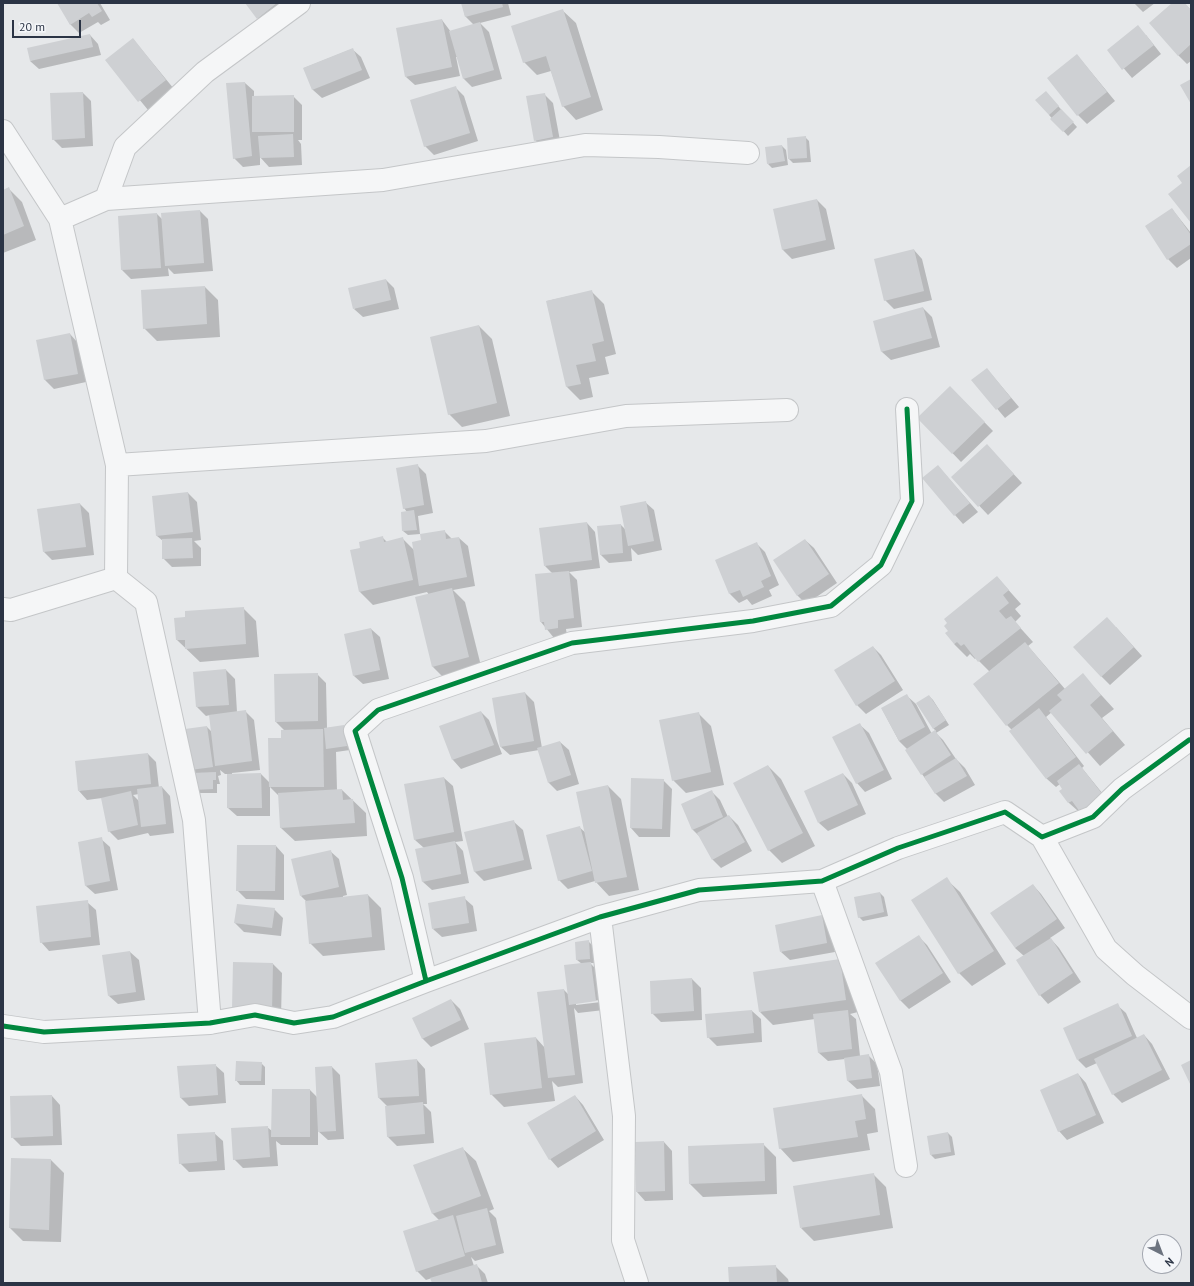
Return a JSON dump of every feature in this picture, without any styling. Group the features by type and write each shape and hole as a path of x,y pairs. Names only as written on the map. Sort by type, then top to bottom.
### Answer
{"street":[{"path":"106,199 124,147 204,72 298,3"},
{"path":"3,131 60,219 117,465 116,578"},
{"path":"60,219 106,199 383,180 584,145 659,147 748,153"},
{"path":"426,980 402,878 355,731 378,710 572,643 753,621 831,606 881,565 912,501 907,409"},
{"path":"117,465 486,440 626,416 787,410"},
{"path":"3,609 11,610 116,578"},
{"path":"116,578 146,602 194,820 210,1023"},
{"path":"1042,837 1093,817 1122,789 1189,740"},
{"path":"3,1026 44,1032 210,1023 255,1015 294,1023 333,1017 426,980 600,917 699,890 822,881 898,848 1005,812 1042,837 1106,949 1135,975 1191,1018"},
{"path":"822,881 891,1072 906,1166"},
{"path":"600,917 624,1116 624,1240 637,1283"}],"building":[{"path":"57,3 97,3 102,11 92,17 89,13 70,25"},
{"path":"245,3 277,3 257,19"},
{"path":"461,3 502,3 503,7 465,17"},
{"path":"1172,3 1185,3 1191,10 1191,44 1178,56 1149,23"},
{"path":"563,9 591,97 562,107 546,56 523,63 511,26"},
{"path":"442,19 452,67 405,77 396,28"},
{"path":"480,22 494,70 463,79 449,31"},
{"path":"1138,25 1154,45 1122,70 1107,50"},
{"path":"90,34 93,47 30,61 27,48"},
{"path":"133,38 166,80 138,102 105,60"},
{"path":"353,48 362,70 312,90 303,68"},
{"path":"1077,54 1107,92 1077,116 1047,78"},
{"path":"1191,79 1191,104 1180,85"},
{"path":"245,82 252,156 233,159 226,83"},
{"path":"456,86 470,133 424,147 410,100"},
{"path":"1046,91 1059,106 1049,115 1035,100"},
{"path":"83,92 85,138 52,140 50,93"},
{"path":"545,93 553,137 534,141 526,96"},
{"path":"294,95 294,132 252,132 252,96"},
{"path":"1061,109 1074,122 1063,132 1050,119"},
{"path":"293,134 294,157 260,158 258,136"},
{"path":"806,136 807,158 788,159 787,138"},
{"path":"782,145 785,161 767,164 765,147"},
{"path":"1191,165 1191,223 1168,194 1182,183 1177,176"},
{"path":"9,187 24,226 3,235 3,190"},
{"path":"817,199 826,240 782,250 773,209"},
{"path":"1172,208 1191,235 1191,244 1167,260 1145,226"},
{"path":"200,210 204,263 165,266 161,213"},
{"path":"157,213 161,268 121,270 118,216"},
{"path":"914,249 924,291 884,301 874,259"},
{"path":"386,279 391,300 353,309 348,288"},
{"path":"205,286 207,324 143,329 141,290"},
{"path":"592,290 604,341 592,344 596,361 576,365 581,384 566,387 546,301"},
{"path":"923,307 932,338 881,352 873,321"},
{"path":"479,325 497,403 448,415 430,337"},
{"path":"70,333 78,374 44,380 36,340"},
{"path":"987,368 1011,398 996,410 971,380"},
{"path":"950,386 985,422 952,454 917,418"},
{"path":"987,444 1014,474 978,507 951,477"},
{"path":"418,464 424,505 403,509 396,468"},
{"path":"938,465 970,503 954,516 922,478"},
{"path":"188,492 193,532 156,536 152,496"},
{"path":"646,501 654,541 628,546 620,506"},
{"path":"80,503 86,547 43,552 37,509"},
{"path":"414,510 417,530 402,531 401,512"},
{"path":"587,522 592,560 544,566 539,528"},
{"path":"621,524 623,553 600,555 597,526"},
{"path":"445,530 446,539 459,537 467,577 419,586 412,542 421,540 420,534"},
{"path":"383,536 384,542 403,537 413,580 359,592 350,550 360,548 359,542"},
{"path":"192,538 193,558 162,559 162,539"},
{"path":"805,539 829,574 797,596 773,560"},
{"path":"757,542 771,576 761,581 764,587 743,597 740,590 729,594 715,560"},
{"path":"569,571 574,618 558,620 558,628 545,630 544,622 540,622 535,574"},
{"path":"997,576 1009,590 1003,595 1009,603 999,611 1006,619 1011,616 1021,628 978,662 964,644 961,646 957,642 954,644 945,633 948,631 944,626 947,623 944,619"},
{"path":"452,588 469,657 432,667 415,597"},
{"path":"244,607 246,644 185,649 185,640 176,640 174,618 185,617 185,611"},
{"path":"1107,617 1134,647 1101,677 1073,647"},
{"path":"371,628 380,670 353,676 344,634"},
{"path":"1025,642 1059,683 1006,726 973,684"},
{"path":"873,646 895,681 856,706 834,670"},
{"path":"226,669 229,705 196,707 193,672"},
{"path":"318,673 318,721 275,722 274,674"},
{"path":"1083,673 1101,695 1090,705 1113,731 1086,754 1049,711 1062,700 1057,695"},
{"path":"525,692 534,741 500,747 492,698"},
{"path":"907,694 925,727 899,741 881,708"},
{"path":"929,695 946,720 933,729 916,703"},
{"path":"1039,708 1076,757 1046,779 1009,731"},
{"path":"246,710 252,761 215,766 209,715"},
{"path":"481,711 494,745 452,760 439,726"},
{"path":"699,712 711,772 672,781 659,720"},
{"path":"860,723 884,770 856,784 832,737"},
{"path":"344,725 347,746 326,749 324,728"},
{"path":"207,726 213,767 190,770 185,729"},
{"path":"323,729 324,787 269,787 268,738 281,738 281,730"},
{"path":"935,730 951,755 921,775 905,750"},
{"path":"560,741 571,775 548,783 537,748"},
{"path":"148,753 151,784 78,791 75,761"},
{"path":"956,758 967,776 935,794 924,777"},
{"path":"1079,764 1103,795 1080,812 1072,801 1068,803 1059,791 1062,789 1057,781"},
{"path":"768,765 803,833 768,851 733,783"},
{"path":"216,772 216,780 213,780 213,789 193,790 192,773"},
{"path":"261,773 262,808 227,808 227,774"},
{"path":"843,773 858,805 818,823 804,791"},
{"path":"444,777 454,832 414,840 404,784"},
{"path":"631,778 664,779 662,829 630,828"},
{"path":"608,785 627,877 595,883 576,792"},
{"path":"162,786 166,824 141,827 137,789"},
{"path":"342,789 343,800 353,799 355,823 280,828 278,793"},
{"path":"712,790 723,817 692,830 681,804"},
{"path":"131,791 138,825 108,832 101,798"},
{"path":"729,815 745,842 712,860 697,833"},
{"path":"514,820 524,860 474,872 464,832"},
{"path":"580,826 592,871 558,881 546,835"},
{"path":"102,837 110,881 85,886 78,842"},
{"path":"455,841 461,874 422,882 415,849"},
{"path":"237,845 276,845 275,891 236,891"},
{"path":"331,850 339,887 300,896 291,859"},
{"path":"947,877 994,951 958,974 911,900"},
{"path":"1033,884 1057,919 1015,948 990,913"},
{"path":"880,892 884,912 858,918 854,897"},
{"path":"368,894 372,937 309,944 305,901"},
{"path":"465,896 469,923 432,929 428,903"},
{"path":"88,900 91,937 40,943 36,906"},
{"path":"237,904 275,908 272,928 234,923"},
{"path":"822,915 827,943 780,952 775,925"},
{"path":"919,935 943,973 900,1001 875,963"},
{"path":"1051,938 1073,973 1039,996 1016,960"},
{"path":"589,940 590,959 576,960 575,942"},
{"path":"130,951 136,992 108,996 102,955"},
{"path":"840,959 846,1000 759,1012 753,972"},
{"path":"233,962 273,963 272,1010 232,1009"},
{"path":"591,962 596,1001 569,1005 564,965"},
{"path":"692,978 694,1011 651,1014 650,981"},
{"path":"564,989 575,1075 548,1078 537,992"},
{"path":"451,999 461,1020 422,1039 412,1018"},
{"path":"1118,1003 1132,1036 1077,1060 1063,1028"},
{"path":"752,1010 754,1033 707,1038 705,1014"},
{"path":"848,1010 852,1049 818,1053 813,1014"},
{"path":"1144,1034 1162,1070 1112,1095 1094,1059"},
{"path":"536,1037 542,1088 490,1095 484,1043"},
{"path":"869,1054 872,1078 847,1081 844,1058"},
{"path":"417,1059 419,1096 378,1098 375,1063"},
{"path":"1191,1060 1191,1086 1181,1065"},
{"path":"236,1061 262,1062 261,1081 235,1081"},
{"path":"216,1064 218,1095 180,1098 177,1066"},
{"path":"332,1066 336,1131 318,1132 315,1067"},
{"path":"1078,1073 1096,1115 1058,1132 1040,1090"},
{"path":"272,1089 310,1089 310,1137 271,1137"},
{"path":"862,1094 866,1119 855,1121 858,1137 779,1149 773,1108"},
{"path":"52,1095 53,1136 11,1138 10,1096"},
{"path":"575,1095 596,1131 549,1160 527,1123"},
{"path":"423,1102 425,1134 387,1137 385,1106"},
{"path":"268,1126 270,1157 233,1160 231,1128"},
{"path":"215,1132 217,1161 179,1164 177,1134"},
{"path":"948,1132 951,1152 930,1155 927,1136"},
{"path":"664,1141 665,1191 636,1192 635,1142"},
{"path":"764,1143 765,1181 689,1184 688,1146"},
{"path":"463,1147 481,1196 432,1214 413,1165"},
{"path":"11,1158 51,1159 49,1230 9,1228"},
{"path":"874,1173 880,1215 800,1228 793,1186"},
{"path":"487,1208 496,1245 465,1253 456,1216"},
{"path":"453,1215 465,1256 416,1272 403,1231"},
{"path":"477,1264 482,1283 432,1283 430,1278"},
{"path":"776,1265 777,1283 729,1283 728,1267"}],"cycle path":[{"path":"426,981 402,878 355,731 378,710 572,643 753,621 831,606 881,565 912,501 907,409"},
{"path":"3,1026 44,1032 210,1023 255,1015 294,1023 333,1017 600,917 699,890 822,881 898,848 1005,812 1042,837 1093,817 1122,789 1189,740"}]}
